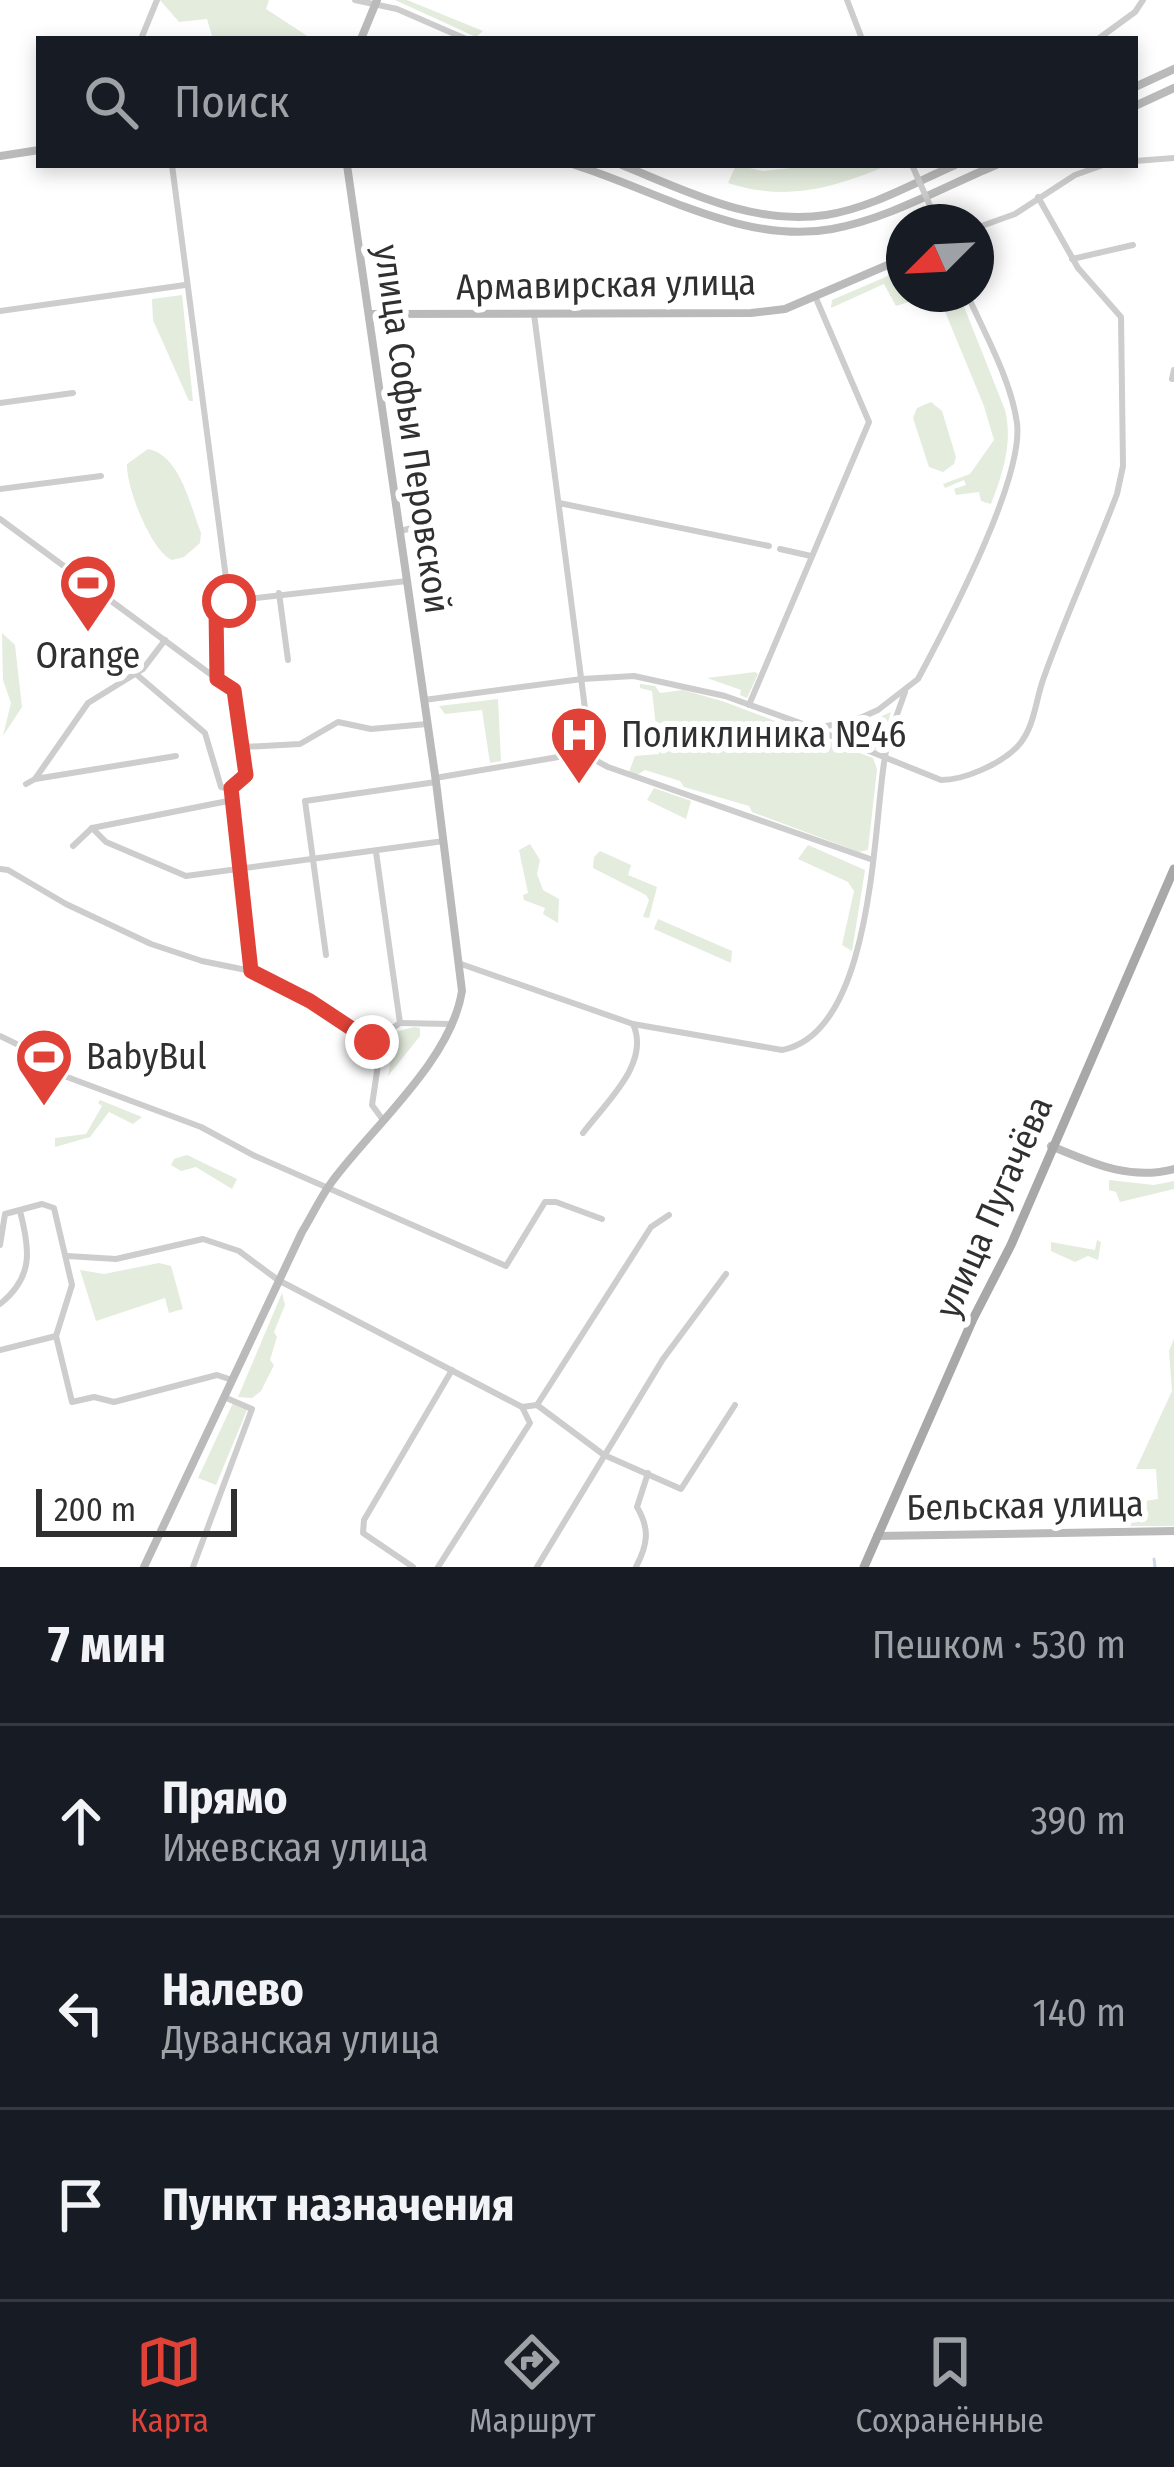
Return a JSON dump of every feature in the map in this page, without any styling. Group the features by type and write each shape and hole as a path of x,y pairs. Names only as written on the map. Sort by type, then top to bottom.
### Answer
{"main road":[{"path":"362,36 376,2"},
{"path":"1138,86 1174,69"},
{"path":"1138,105 1173,89"},
{"path":"0,156 36,150"},
{"name":"улица Софьи Перовской","path":"347,168 461,964 462,992 454,1024"},
{"path":"584,168 745,225 805,232 864,220 988,168"},
{"path":"630,168 730,206 798,217 857,207 948,168"},
{"name":"Армавирская улица","path":"369,314 751,313 785,309 886,266"},
{"name":"улица Пугачёва","path":"864,1567 1174,869"},
{"path":"144,1567 278,1280 329,1186 454,1024"},
{"path":"1051,1146 1126,1173 1174,1169"},
{"name":"Бельская улица","path":"877,1536 1174,1531"}],"street":[{"path":"142,36 157,0"},
{"path":"355,0 397,9 459,36"},
{"path":"847,0 861,36"},
{"path":"1102,36 1143,0"},
{"path":"1138,161 1174,158"},
{"path":"172,168 229,601"},
{"path":"913,168 929,204"},
{"path":"994,222 1095,168"},
{"path":"424,700 634,676 749,705 941,780 956,780 1014,750 1028,733 1044,676 1117,494 1123,466 1124,328 1117,308 1072,259 1038,197"},
{"path":"1072,259 1133,244"},
{"path":"0,311 185,285"},
{"path":"749,705 869,422 815,296"},
{"path":"814,728 851,722 918,679 980,553 1013,461 1017,424 975,312"},
{"path":"534,314 591,755"},
{"path":"0,403 73,393"},
{"path":"0,489 101,476"},
{"path":"559,503 769,546"},
{"path":"0,519 234,690 246,775 231,788 221,787 205,733 136,674"},
{"path":"400,531 428,524"},
{"path":"780,549 811,556"},
{"path":"217,679 216,610 229,601 407,581"},
{"path":"279,593 288,661"},
{"path":"26,784 88,703 136,674 165,640"},
{"path":"461,964 633,1024 752,1047 805,1046 822,1027 853,971 873,860 884,757 904,692"},
{"path":"244,747 300,744 338,722 371,730 427,724"},
{"path":"326,956 305,801 582,753 608,767 873,860"},
{"path":"35,778 176,756"},
{"path":"231,788 251,971"},
{"path":"73,846 92,827 233,800"},
{"path":"92,827 106,842 186,876 444,841"},
{"path":"376,852 400,1023"},
{"path":"0,869 151,944 251,971 310,1001 372,1042 380,1058 372,1106 383,1120"},
{"path":"372,1042 400,1023 454,1024"},
{"path":"583,1133 638,1058 640,1038 633,1024"},
{"path":"0,1036 33,1052 59,1074 201,1127 255,1156 506,1267 545,1202 602,1219"},
{"path":"0,1245 3,1218 52,1204 68,1256 71,1294 56,1336 72,1402 94,1397 114,1402 217,1375 232,1380"},
{"path":"0,1304 26,1274 28,1240 20,1211"},
{"path":"537,1405 651,1227 669,1215"},
{"path":"68,1256 116,1259 203,1239 238,1251 278,1280 521,1407 530,1423 438,1567"},
{"path":"537,1567 664,1359 726,1274"},
{"path":"0,1350 56,1336"},
{"path":"413,1567 363,1533 364,1520 452,1370"},
{"path":"194,1567 252,1408 224,1397"},
{"path":"521,1407 537,1405 604,1454 682,1489 735,1406"},
{"path":"636,1567 646,1550 647,1524 637,1507 648,1473"}],"shaded area":[{"path":"160,0 269,0 266,9 307,36 212,36 207,19 179,22"},
{"path":"395,0 407,0 483,31 474,36"},
{"path":"735,168 881,168 829,186 790,192 728,183"},
{"path":"886,277 886,288 884,284 831,308 832,300"},
{"path":"182,295 193,401 153,320 152,299"},
{"path":"945,312 966,312 1005,410 1007,446 991,504 981,501 979,492 956,495 954,489 966,485 964,480 945,488 943,484 970,474 994,440"},
{"path":"931,402 942,411 956,457 943,472 929,467 913,418 917,408"},
{"path":"148,449 159,453 176,471 201,533 200,543 184,557 172,560 164,554 135,502 127,464"},
{"path":"2,633 15,645 22,707 3,736 11,703 3,680"},
{"path":"755,672 747,698 740,695 741,690 707,678"},
{"path":"640,684 655,686 660,693 683,690 722,701 873,758 877,769 868,850 859,852 752,812 749,806 684,787 680,781 645,770 637,775 629,772 635,756 659,754 652,691"},
{"path":"498,699 501,761 490,763 482,710 445,714 439,706"},
{"path":"891,712 876,750 838,735"},
{"path":"654,788 691,801 686,819 647,800"},
{"path":"530,844 540,860 537,874 543,890 559,899 558,923 543,914 545,908 524,900 528,893 519,850"},
{"path":"808,845 865,870 852,951 842,945 854,891 848,882 798,859"},
{"path":"600,851 631,865 628,875 657,887 649,918 643,917 649,900 646,895 593,868"},
{"path":"658,919 732,951 731,963 654,929"},
{"path":"420,1028 420,1036 388,1076 395,1032"},
{"path":"100,1100 142,1117 133,1124 109,1112 90,1137 55,1147 55,1138 86,1134 102,1106"},
{"path":"187,1155 237,1179 232,1189 196,1167 181,1171 171,1165"},
{"path":"1109,1180 1154,1185 1174,1181 1174,1189 1120,1202 1116,1192 1109,1190"},
{"path":"1097,1240 1101,1242 1098,1260 1088,1256 1075,1262 1051,1251 1051,1242 1095,1250"},
{"path":"159,1263 171,1266 183,1309 169,1313 165,1298 96,1321 80,1270 104,1274"},
{"path":"282,1293 285,1305 270,1360 274,1365 261,1391 252,1398 238,1397"},
{"path":"1174,1339 1174,1526 1129,1526 1131,1503 1158,1499 1156,1469 1136,1469 1172,1391 1169,1351"},
{"path":"233,1403 247,1410 216,1485 198,1478"}],"waterway":[{"path":"1154,1559 1155,1567"}],"place":[{"name":"Orange","path":"88,634"},
{"name":"Поликлиника №46","path":"579,786"},
{"name":"BabyBul","path":"44,1108"}],"route":[{"path":"229,601 216,610 217,679 234,690 244,747 246,775 231,788 253,955 251,971 310,1001 372,1042"}]}
